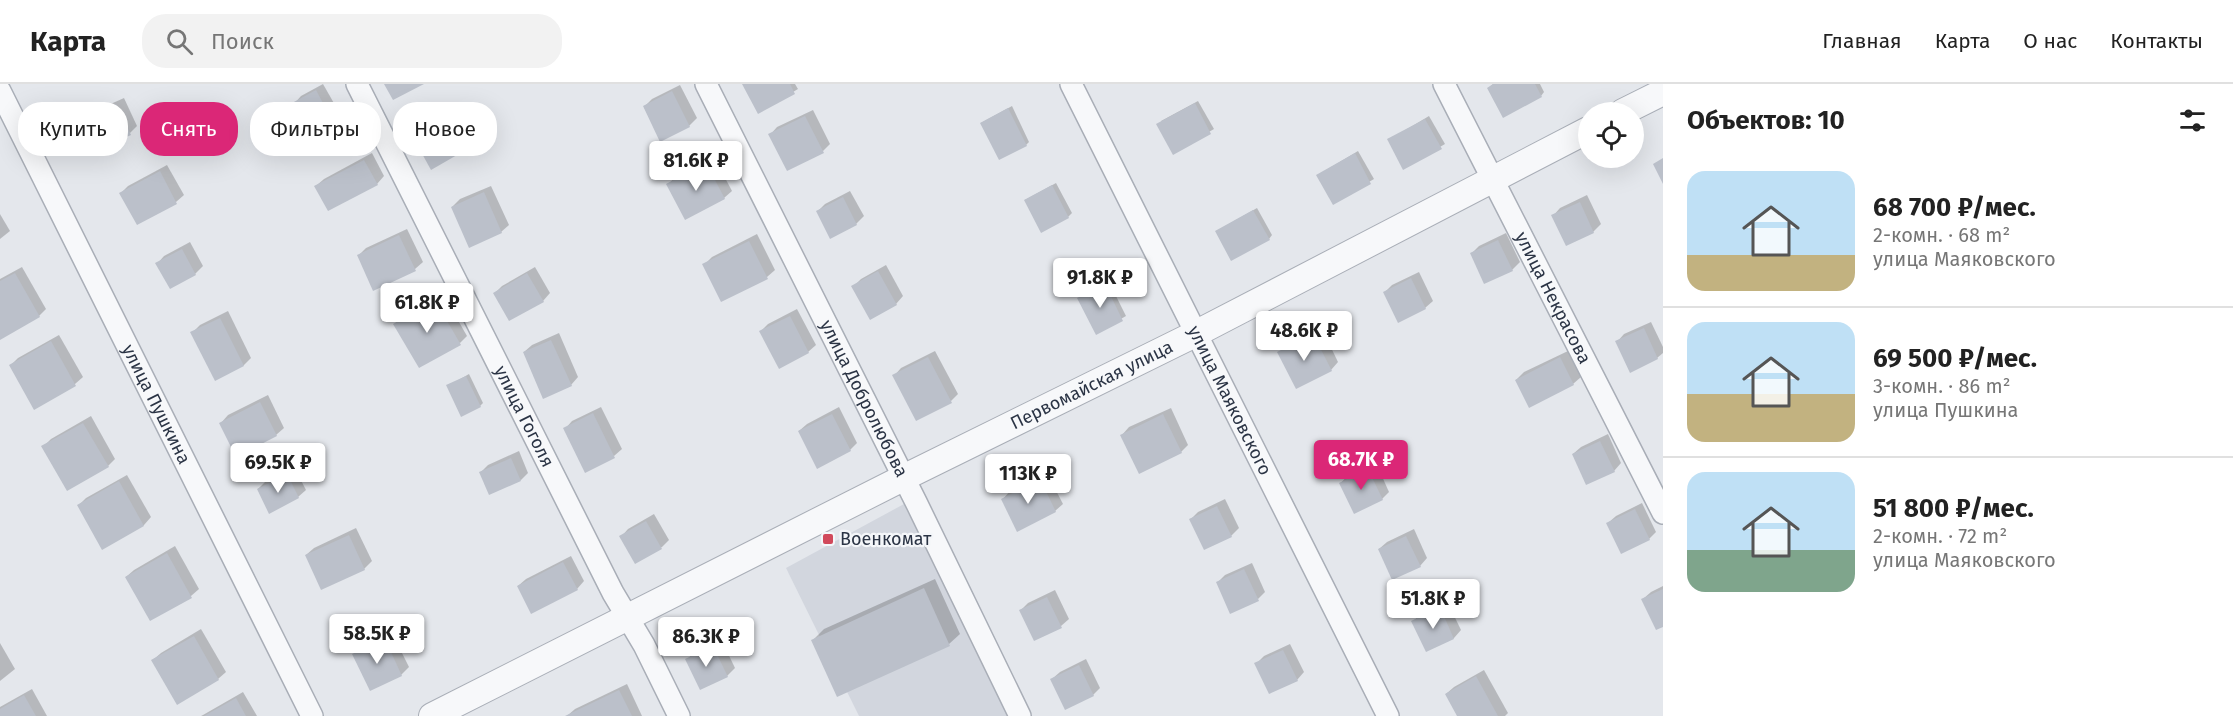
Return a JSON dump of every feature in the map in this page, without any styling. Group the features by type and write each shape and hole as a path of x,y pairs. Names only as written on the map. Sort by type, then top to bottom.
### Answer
{"street":[{"name":"улица Гоголя","path":"357,84 613,592 644,645 679,716"},
{"name":"улица Добролюбова","path":"706,84 1020,716"},
{"name":"улица Маяковского","path":"1071,84 1388,716"},
{"name":"улица Некрасова","path":"1444,84 1663,513"},
{"name":"улица Пушкина","path":"0,91 312,716"},
{"path":"1643,102 1663,92"},
{"name":"Первомайская улица","path":"432,716 903,478 1195,334 1578,135"}],"shaded area":[{"path":"904,504 1009,716 859,716 786,568"}],"building":[{"path":"384,84 424,84 393,100"},
{"path":"742,84 790,84 795,94 758,114"},
{"path":"1493,84 1535,84 1542,97 1503,118 1487,88"},
{"path":"316,90 322,102 294,102"},
{"path":"672,91 690,127 660,142 643,106"},
{"path":"1195,103 1211,134 1173,155 1156,124"},
{"path":"1008,108 1027,146 999,160 980,123"},
{"path":"805,116 824,153 787,171 768,134"},
{"path":"1425,119 1442,149 1403,170 1387,139"},
{"path":"1355,153 1371,184 1333,205 1316,175"},
{"path":"423,156 455,156 431,170"},
{"path":"1663,158 1663,184 1653,164"},
{"path":"364,160 378,185 328,211 314,186"},
{"path":"706,163 725,199 685,220 666,184"},
{"path":"160,171 177,204 137,225 119,193"},
{"path":"1052,185 1069,218 1041,233 1024,200"},
{"path":"484,192 502,233 469,248 451,207"},
{"path":"843,197 857,225 830,239 816,211"},
{"path":"1580,202 1594,233 1566,246 1551,215"},
{"path":"1253,210 1270,240 1231,261 1215,231"},
{"path":"399,235 416,271 373,291 357,255"},
{"path":"1498,240 1513,271 1484,284 1470,253"},
{"path":"749,241 768,279 721,302 702,264"},
{"path":"182,249 196,275 170,289 155,263"},
{"path":"878,271 897,305 870,320 851,286"},
{"path":"15,273 40,317 0,340 0,281"},
{"path":"527,273 544,302 509,321 493,293"},
{"path":"1411,278 1426,309 1398,323 1383,292"},
{"path":"1105,284 1123,321 1096,335 1077,298"},
{"path":"435,300 461,345 419,368 393,324"},
{"path":"790,316 809,353 779,369 759,331"},
{"path":"220,318 244,366 215,381 190,332"},
{"path":"1644,328 1658,359 1630,373 1615,341"},
{"path":"1313,334 1332,371 1296,389 1277,352"},
{"path":"551,340 572,386 543,399 523,352"},
{"path":"51,341 76,386 34,410 9,365"},
{"path":"928,357 952,403 916,421 892,375"},
{"path":"1560,357 1574,385 1529,408 1515,380"},
{"path":"466,376 481,407 461,417 446,385"},
{"path":"260,402 277,436 236,457 219,423"},
{"path":"593,413 615,458 585,473 563,428"},
{"path":"832,414 851,451 817,469 798,431"},
{"path":"1163,414 1182,453 1139,474 1120,435"},
{"path":"83,423 109,467 67,491 41,446"},
{"path":"1600,441 1615,472 1586,485 1572,454"},
{"path":"511,458 521,481 489,495 479,472"},
{"path":"1368,469 1383,500 1354,514 1339,483"},
{"path":"287,474 299,498 269,514 257,489"},
{"path":"1040,479 1056,512 1017,532 1001,499"},
{"path":"119,481 144,526 102,550 77,505"},
{"path":"1217,506 1232,537 1204,550 1189,519"},
{"path":"1635,509 1650,540 1621,554 1606,523"},
{"path":"646,521 662,549 635,564 619,536"},
{"path":"349,535 365,570 321,590 305,555"},
{"path":"1406,536 1421,567 1392,580 1378,549"},
{"path":"167,553 192,598 150,621 125,577"},
{"path":"563,562 578,590 531,614 517,586"},
{"path":"1244,569 1259,601 1230,614 1216,582"},
{"path":"924,588 950,646 837,697 811,640"},
{"path":"1663,589 1663,627 1656,630 1641,599"},
{"path":"1047,597 1062,628 1034,641 1019,610"},
{"path":"1440,607 1454,639 1426,652 1411,621"},
{"path":"194,636 219,680 177,705 151,660"},
{"path":"385,639 402,676 370,691 352,654"},
{"path":"713,646 728,677 700,690 685,659"},
{"path":"1283,650 1298,681 1269,694 1254,663"},
{"path":"1079,665 1094,696 1065,710 1050,679"},
{"path":"1476,676 1498,716 1457,716 1445,694"},
{"path":"619,690 632,716 565,716"},
{"path":"24,695 36,716 0,716 0,709"},
{"path":"236,698 246,716 204,716"}],"place":[{"name":"Военкомат","path":"828,539"}]}
